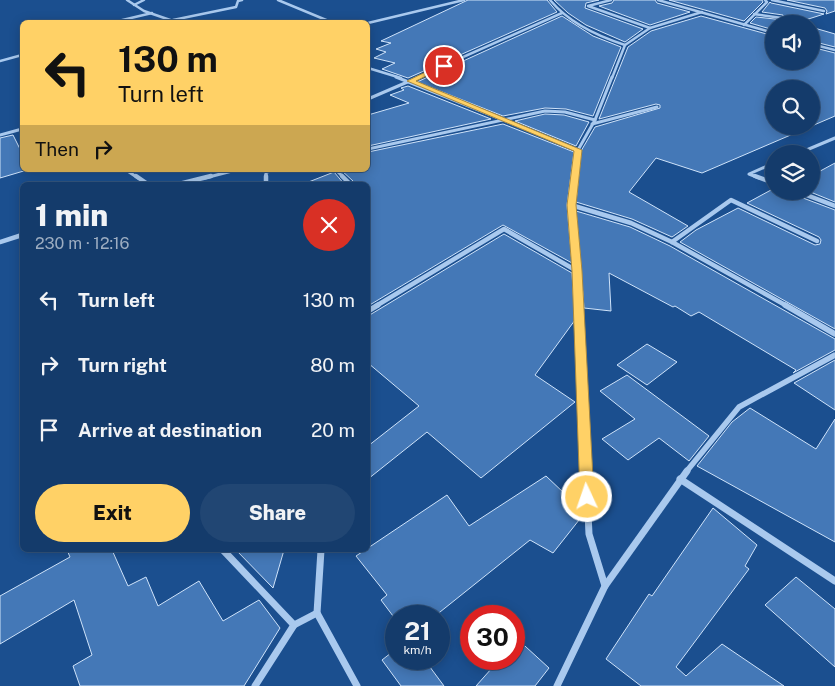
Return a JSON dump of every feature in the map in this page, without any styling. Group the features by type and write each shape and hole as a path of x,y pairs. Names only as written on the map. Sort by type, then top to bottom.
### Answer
{"street":[{"path":"127,0 134,5 172,20"},
{"path":"134,5 144,0"},
{"path":"179,20 236,7 238,1 242,0"},
{"path":"278,0 326,20"},
{"path":"370,23 464,0"},
{"path":"550,0 562,13 608,41 625,45"},
{"path":"611,0 588,6 650,28"},
{"path":"658,0 765,31"},
{"path":"744,25 767,2 765,0"},
{"path":"772,0 824,11"},
{"path":"606,586 589,534 577,271 571,205 578,150 593,122 625,45 650,28 702,12"},
{"path":"123,20 153,13"},
{"path":"370,97 411,81 562,13"},
{"path":"754,14 765,16"},
{"path":"820,46 835,50"},
{"path":"0,61 20,56"},
{"path":"370,69 411,81 508,119 578,150"},
{"path":"370,149 545,111 565,112 593,122 657,107"},
{"path":"0,135 20,130"},
{"path":"818,145 835,138"},
{"path":"765,167 749,174 765,180"},
{"path":"129,172 144,182"},
{"path":"187,182 228,172"},
{"path":"338,172 348,182"},
{"path":"672,242 731,200 817,241"},
{"path":"819,200 835,206"},
{"path":"571,205 631,223 672,242 704,258 835,334"},
{"path":"370,310 504,229 577,271"},
{"path":"0,242 20,236"},
{"path":"557,686 606,586 680,479 738,407 835,355"},
{"path":"680,479 835,581"},
{"path":"225,552 294,625"},
{"path":"321,552 316,613 357,686"},
{"path":"255,686 294,625 316,613"}],"building":[{"path":"468,0 547,0 557,12 408,78 382,69 395,63 374,58 386,52 376,49 391,43 381,41"},
{"path":"554,0 599,0 586,3 585,8 643,29 625,42 586,25 568,13"},
{"path":"614,0 655,0 657,3 690,12 650,25 599,6 612,3"},
{"path":"669,0 762,0 763,2 744,21"},
{"path":"787,0 835,0 835,11 826,14 825,8"},
{"path":"770,2 824,14 783,15 762,12"},
{"path":"562,16 593,36 621,47 593,116 566,109 545,108 503,116 417,82"},
{"path":"701,16 765,34 765,70 820,70 820,49 835,53 835,116 820,122 820,80 765,80 765,135 791,135 702,173 656,158 629,192 688,226 672,237 632,219 576,202 581,151 595,127 660,108 660,105 656,104 599,119 628,47 651,31"},
{"path":"756,17 765,18 765,27 750,23"},
{"path":"820,30 835,34 835,47 820,43"},
{"path":"408,86 491,119 370,146 370,114 409,103 390,95 404,90 401,88"},
{"path":"545,114 564,115 589,122 576,146 515,121"},
{"path":"503,124 574,152 567,205 572,263 503,225 370,305 370,182 353,182 343,172 370,172 370,152"},
{"path":"13,135 20,149 20,172 0,178 0,138"},
{"path":"835,163 835,202 820,196 820,171"},
{"path":"334,172 342,182 309,182"},
{"path":"765,193 765,200 808,200 835,210 835,329 680,242 696,230 738,208 815,245 820,244 821,240 819,237 747,203"},
{"path":"576,211 630,227 670,246 835,339 835,350 793,373 796,370 699,312 691,316 609,273 611,311 584,308"},
{"path":"504,234 572,273 575,320 535,375 575,402 481,478 427,432 370,477 370,444 419,406 370,365 370,315"},
{"path":"647,344 677,362 647,385 617,365"},
{"path":"835,360 835,410 794,383"},
{"path":"627,375 709,436 689,461 659,438 628,460 602,439 635,419 600,391"},
{"path":"750,408 816,449 835,419 835,542 697,466 732,422"},
{"path":"546,476 583,511 583,515 553,553 530,540 449,605 385,605 381,600 387,595 356,556 362,552 370,552 370,547 447,495 469,526"},
{"path":"713,508 757,545 745,566 749,569 676,667 686,676 722,644 784,686 641,686 606,659 649,594 652,596"},
{"path":"68,552 113,552 128,586 146,577 158,606 199,581 223,621 259,600 280,628 244,686 80,686 73,666 92,655 74,600 0,644 0,596 70,557"},
{"path":"238,552 283,552 273,588"},
{"path":"796,577 835,609 835,667 765,605"},
{"path":"525,646 549,668 535,686 476,686 490,670 525,670"},
{"path":"389,670 432,670 444,686 401,686"}],"route":[{"path":"444,66 411,81 508,119 578,150 571,205 577,271 587,497"}]}
